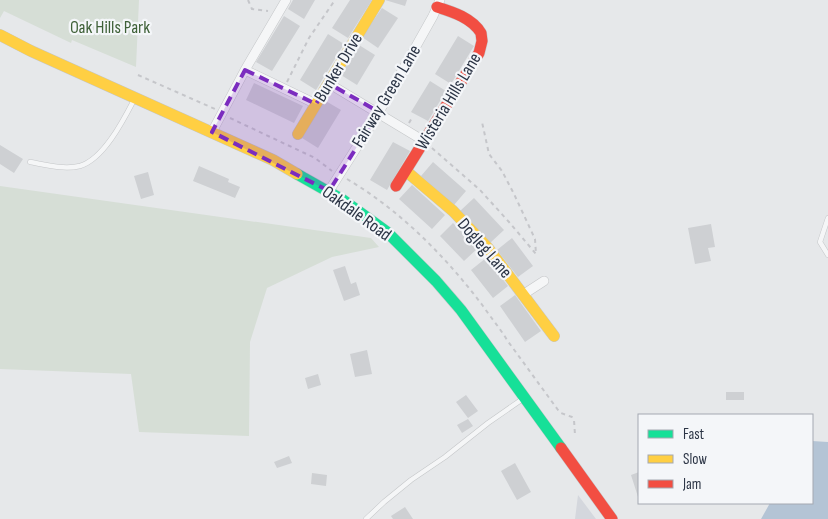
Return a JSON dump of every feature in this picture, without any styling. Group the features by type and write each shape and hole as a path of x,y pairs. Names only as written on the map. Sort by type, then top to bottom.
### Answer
{"main road":[{"name":"Bunker Drive","path":"298,134 379,0"},
{"name":"Wisteria Hills Lane","path":"396,186 427,144 479,53 482,43 478,28 438,4"},
{"name":"Oakdale Road","path":"0,35 273,160 349,203 387,232 436,281 461,310 612,519"},
{"name":"Dogleg Lane","path":"406,170 459,217 488,248 554,336"}],"street":[{"path":"212,132 245,70 286,0"},
{"name":"Fairway Green Lane","path":"329,191 379,112 438,4"},
{"path":"245,70 316,104"},
{"path":"328,83 379,112 427,144"},
{"path":"524,294 544,281"}],"lane":[{"path":"30,162 59,168 81,166 93,158 115,135 135,97"},
{"path":"828,218 820,242 828,255"},
{"path":"366,519 411,480 525,397"}],"path":[{"path":"248,0 254,10 270,10"},
{"path":"286,84 309,38 335,0"},
{"path":"138,75 160,83 315,158 332,171"},
{"path":"427,144 480,190 536,254 535,239 514,194 502,171 489,154 482,122"},
{"path":"345,178 386,206 428,241 502,330 507,340 558,410 572,417 575,435"}],"highlighted area":[{"path":"245,70 316,104 328,83 379,112 329,191 212,132"}],"shaded area":[{"path":"578,495 596,519 575,519"}],"green space":[{"name":"Oak Hills Park","path":"0,0 139,0 136,67 72,40 71,43 4,11 0,18"},
{"path":"0,186 371,238 379,247 332,257 267,288 250,342 249,436 139,432 131,374 0,369"}],"water":[{"path":"813,441 828,442 828,519 761,519 769,504 813,504"}],"building":[{"path":"293,0 315,0 304,19 288,9"},
{"path":"350,0 372,0 348,38 332,28"},
{"path":"385,0 407,0 405,6"},
{"path":"382,8 398,18 378,48 362,37"},
{"path":"284,16 300,26 272,71 256,62"},
{"path":"328,34 344,44 316,90 300,80"},
{"path":"458,36 474,46 451,84 435,74"},
{"path":"359,45 375,55 357,85 341,75"},
{"path":"430,81 446,91 428,121 411,112"},
{"path":"254,83 303,106 294,123 246,100"},
{"path":"324,100 341,110 318,148 302,138"},
{"path":"393,142 410,151 387,190 370,180"},
{"path":"0,145 23,159 14,173 0,164"},
{"path":"433,162 466,191 454,205 421,176"},
{"path":"199,166 229,179 228,182 240,187 235,198 193,181"},
{"path":"148,172 154,195 141,199 134,176"},
{"path":"412,185 445,215 432,229 399,199"},
{"path":"474,198 504,230 490,243 460,211"},
{"path":"453,223 478,248 464,261 440,236"},
{"path":"711,224 715,247 708,248 711,261 695,264 688,228"},
{"path":"512,238 533,266 518,277 497,250"},
{"path":"486,258 508,286 493,298 471,270"},
{"path":"345,266 351,284 356,282 360,295 344,301 333,270"},
{"path":"515,295 541,331 525,342 500,306"},
{"path":"367,350 372,374 355,377 350,354"},
{"path":"318,374 321,385 308,389 305,378"},
{"path":"726,392 744,392 744,400 726,400"},
{"path":"466,395 478,411 468,418 456,402"},
{"path":"468,419 473,426 462,433 457,425"},
{"path":"289,456 292,463 277,468 274,462"},
{"path":"515,463 531,492 517,500 501,471"},
{"path":"638,472 638,497 631,475"},
{"path":"312,473 327,475 326,486 311,484"},
{"path":"405,507 413,519 393,519 391,516"}],"traffic: fast":[{"path":"297,174 343,200 387,232 436,281 461,310 561,448"}],"traffic: slow":[{"path":"298,134 379,0"},
{"path":"0,35 31,51 273,160 297,174"},
{"path":"406,171 453,211 488,248 554,336"}],"traffic: jam":[{"path":"396,186 479,53 482,41 481,33 473,23 456,13 437,7"},
{"path":"561,448 612,519"}]}
